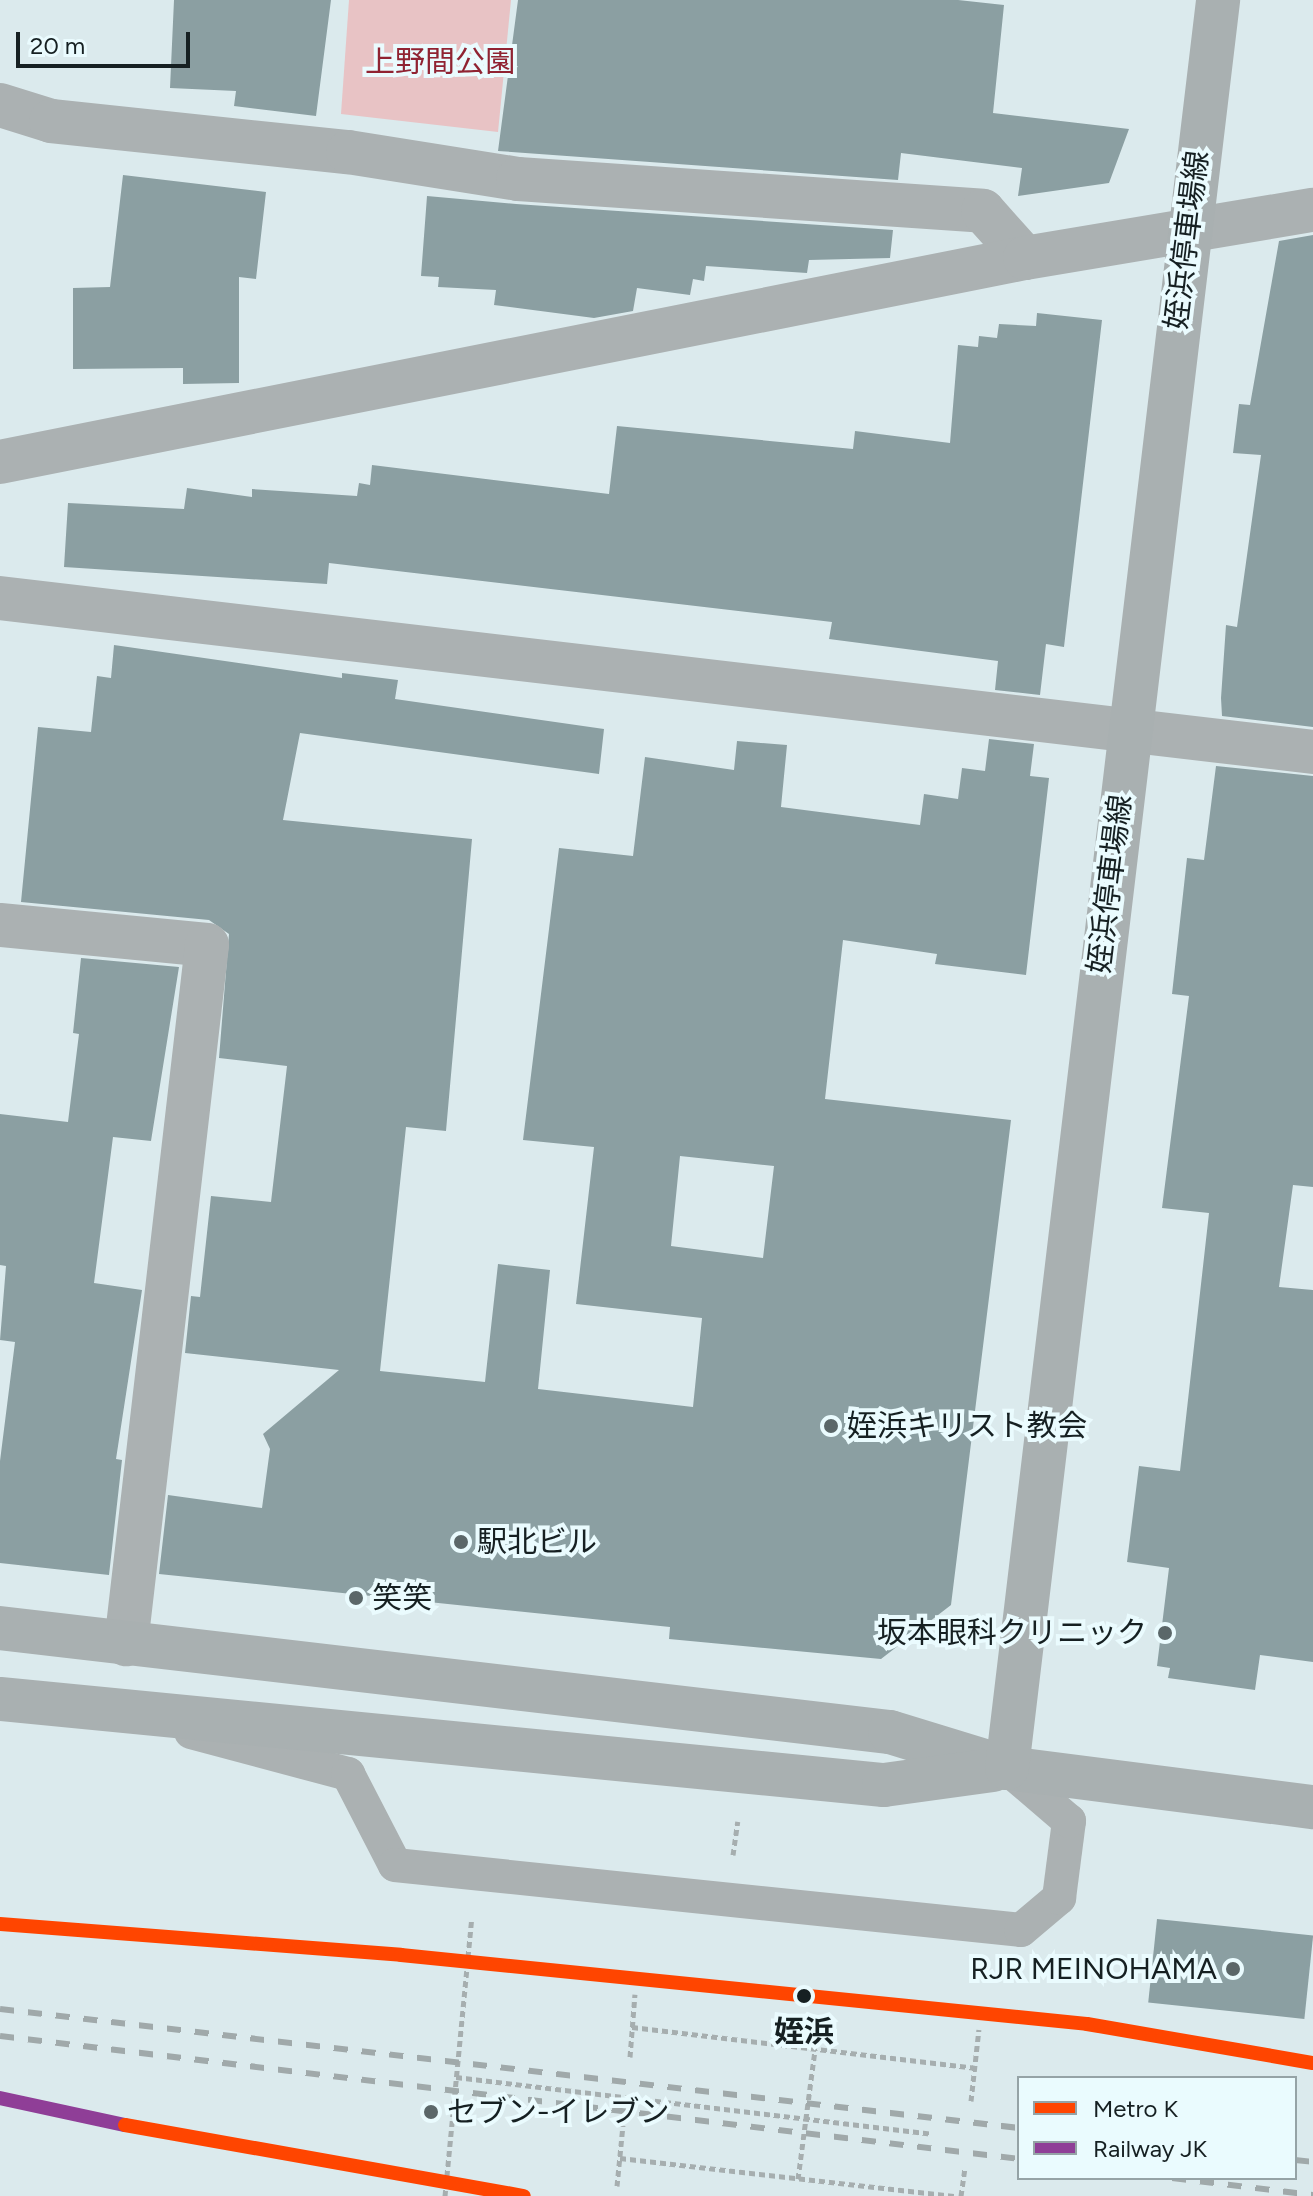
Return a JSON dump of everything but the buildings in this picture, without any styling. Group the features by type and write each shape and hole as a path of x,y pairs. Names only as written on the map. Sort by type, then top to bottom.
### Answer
{"street":[{"name":"姪浜停車場線","path":"1007,1768 1187,231 1218,0"},
{"path":"0,105 51,121 348,152 518,179 983,211 1025,258"},
{"path":"0,462 1025,258 1313,210"},
{"path":"0,598 1313,752"},
{"path":"0,925 207,945 126,1644"},
{"path":"0,1628 890,1732 1007,1768 1313,1807"},
{"path":"0,1699 884,1785 1007,1768"}],"lane":[{"path":"116,1712 348,1774 395,1865 1021,1930 1059,1898 1069,1821 1007,1768"}],"path":[{"path":"727,1900 739,1817"},
{"path":"445,2196 472,1918"},
{"path":"630,2057 635,1994"},
{"path":"632,2027 975,2068"},
{"path":"971,2101 979,2029"},
{"path":"798,2179 815,2049"},
{"path":"456,2077 932,2134"},
{"path":"617,2186 623,2125"},
{"path":"620,2158 954,2196"},
{"path":"961,2196 965,2168"}],"green space":[{"name":"上野間公園","path":"349,0 511,0 498,132 341,114"}],"railway":[{"path":"0,2009 1017,2128"},
{"path":"0,2036 1017,2159"},
{"path":"1297,2160 1313,2162"},
{"path":"1189,2180 1313,2195"}],"metro line":[{"name":"K","path":"0,1924 401,1955 1087,2024 1313,2063"},
{"name":"K","path":"125,2125 524,2196"}],"rail line":[{"name":"JK","path":"0,2098 125,2125"}],"place":[{"name":"姪浜キリスト教会","path":"831,1426"},
{"name":"駅北ビル","path":"461,1542"},
{"name":"笑笑","path":"356,1598"},
{"name":"坂本眼科クリニック","path":"1165,1633"},
{"name":"RJR MEINOHAMA","path":"1233,1969"},
{"name":"姪浜","path":"804,1996"},
{"name":"セブン-イレブン","path":"431,2112"}]}
